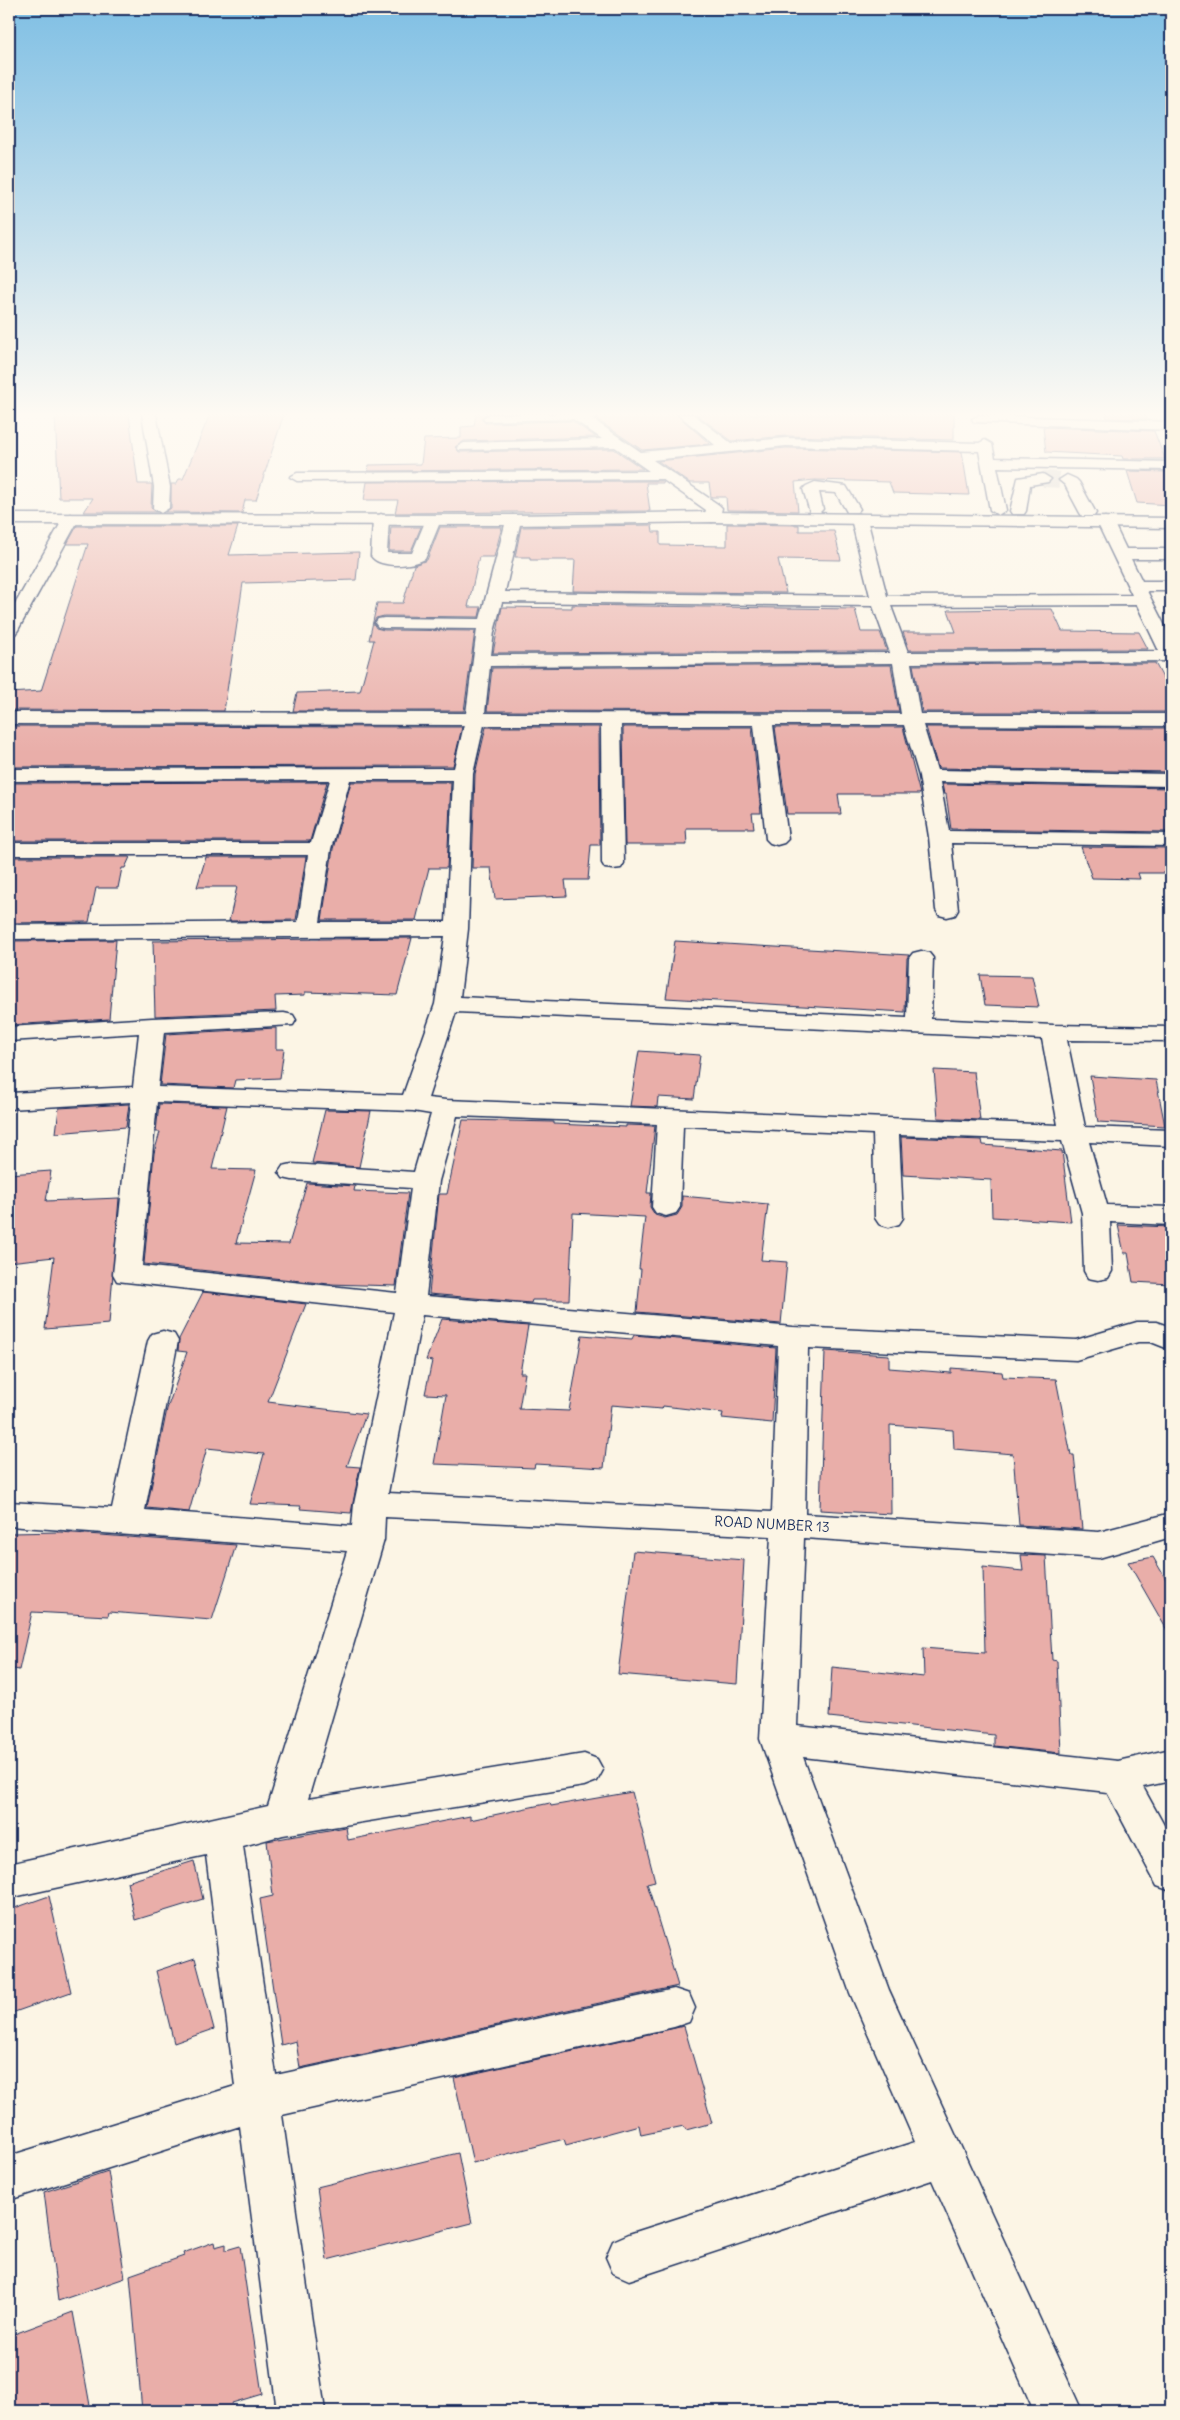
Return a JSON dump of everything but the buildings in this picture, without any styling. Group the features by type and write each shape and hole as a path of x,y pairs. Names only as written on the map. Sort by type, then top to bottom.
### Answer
{"street":[{"path":"9,630 67,527"},
{"path":"380,527 378,556 383,558 413,559 419,556 430,527"},
{"path":"413,1103 448,1004 457,929 463,774 475,720 487,624 511,527"},
{"path":"859,527 880,601 901,658 912,720 929,776 940,837 946,910"},
{"path":"483,661 1171,656 1107,527"},
{"path":"1120,554 1171,554"},
{"path":"495,597 880,601 1139,593 1171,586"},
{"path":"384,623 487,624"},
{"path":"9,718 1171,720"},
{"path":"611,719 613,863"},
{"path":"763,720 777,839"},
{"path":"308,929 320,849 342,773"},
{"path":"9,775 463,774"},
{"path":"929,776 1171,780"},
{"path":"940,837 1171,840"},
{"path":"9,849 320,849"},
{"path":"9,932 457,929"},
{"path":"919,1026 921,958"},
{"path":"448,1004 1053,1032 1171,1034"},
{"path":"9,1034 152,1025 284,1020"},
{"path":"152,1025 127,1274 410,1304 793,1337 1076,1350 1137,1332 1156,1332 1171,1340"},
{"path":"1053,1032 1073,1133 1096,1213 1098,1271"},
{"path":"9,1101 145,1094 413,1103 446,1108 1171,1138"},
{"path":"284,1818 367,1540 370,1504 410,1304 425,1181 446,1108"},
{"path":"666,1207 670,1117"},
{"path":"886,1126 889,1218"},
{"path":"292,1172 425,1181"},
{"path":"1096,1213 1171,1216"},
{"path":"793,1337 788,1525 778,1739 870,1993 1058,2411"},
{"path":"126,1520 162,1341"},
{"name":"ROAD NUMBER 13","path":"370,1504 788,1525 1098,1545 1171,1525"},
{"path":"9,1514 126,1520 367,1540"},
{"path":"778,1739 1118,1777 1171,1765"},
{"path":"9,1881 222,1836 284,1818 584,1770"},
{"path":"1118,1777 1171,1874"},
{"path":"222,1836 301,2411"},
{"path":"9,2178 259,2099 674,2008"},
{"path":"629,2257 943,2155"}]}
